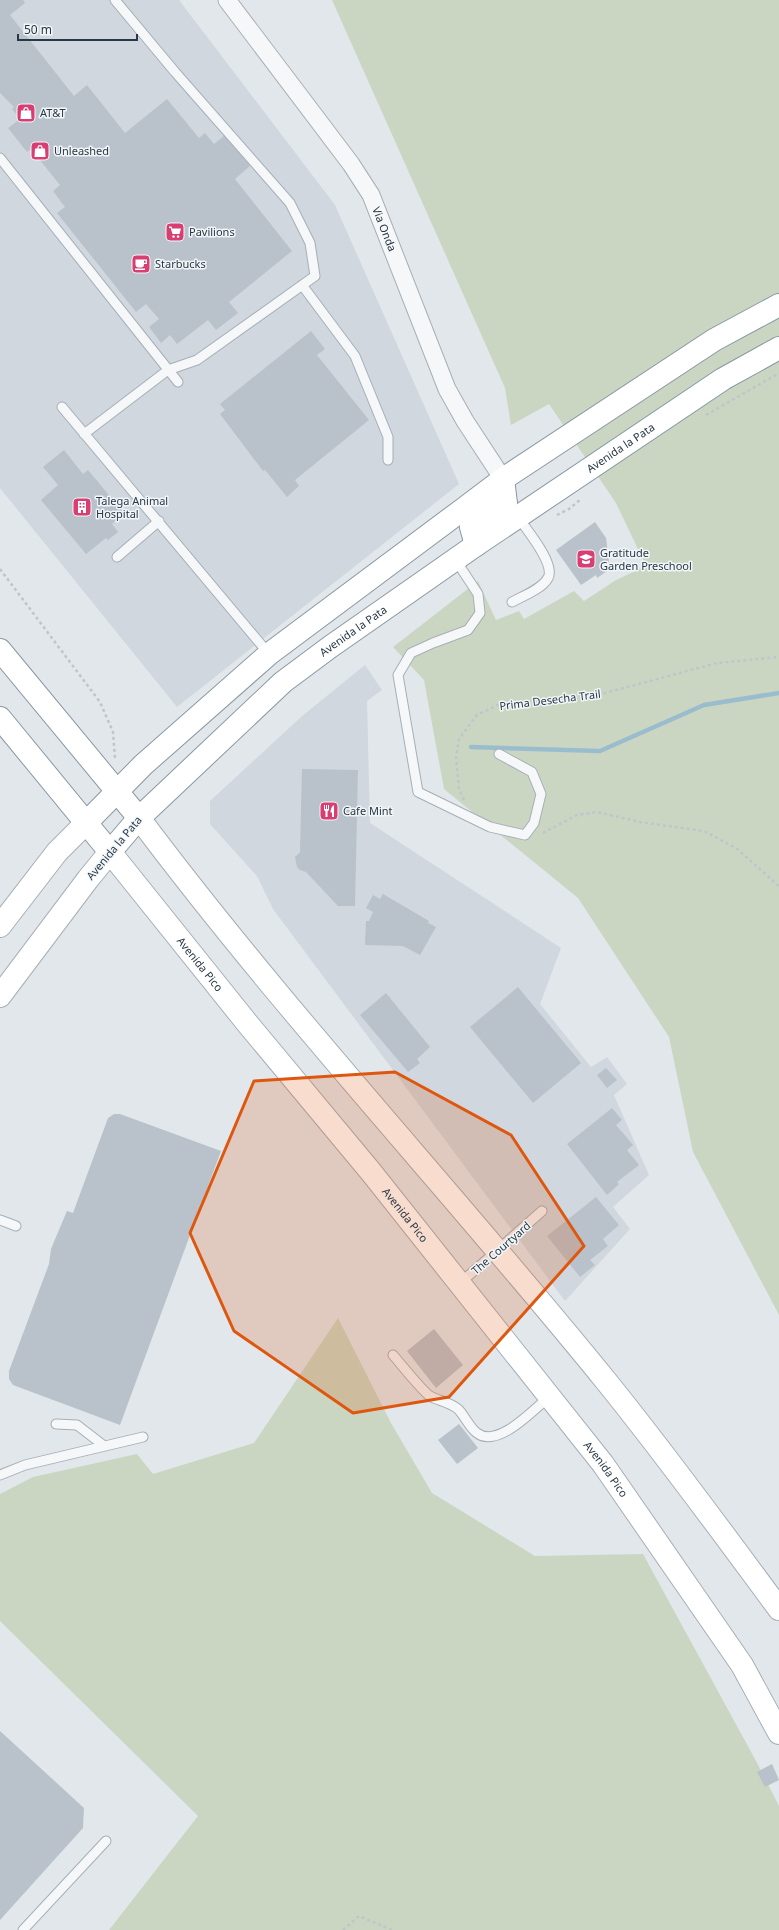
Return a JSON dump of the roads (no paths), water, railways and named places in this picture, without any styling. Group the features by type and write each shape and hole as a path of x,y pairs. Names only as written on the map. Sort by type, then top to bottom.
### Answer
{"main road":[{"path":"0,926 57,852 143,765 269,654 503,479 714,340 779,305"},
{"name":"Avenida la Pata","path":"0,996 88,878 139,818 283,682 330,647 476,545 723,378 779,348"},
{"path":"476,545 471,527 506,503 503,479"},
{"path":"0,650 139,818 253,964 605,1380 689,1486 779,1609"},
{"name":"Avenida Pico","path":"0,718 247,1023 371,1172 603,1464 742,1665 779,1733"}],"street":[{"name":"Via Onda","path":"227,0 351,164 371,195 447,389 465,421 503,479"}],"lane":[{"path":"84,434 168,370 197,360 315,276 310,243 290,203 175,72 115,0"},
{"path":"0,158 178,382"},
{"path":"302,285 355,356 388,437 388,460"},
{"path":"62,407 269,654"},
{"path":"512,602 542,584 548,578 550,569 547,560 518,517"},
{"path":"117,557 159,521"},
{"path":"456,559 478,594 480,613 468,630 433,643 412,653 398,675 418,792 490,827 525,835 534,823 541,794 532,772 499,754"},
{"name":"The Courtyard","path":"459,1284 542,1211"},
{"path":"0,1220 16,1226"},
{"path":"393,1355 429,1396 445,1401 458,1409 477,1434 488,1437 500,1435 509,1431 549,1397"},
{"path":"56,1424 77,1425 103,1445"},
{"path":"0,1475 25,1465 103,1445 143,1437"},
{"path":"23,1930 106,1841"}],"waterway":[{"path":"471,747 600,751 704,705 779,693"}],"place":[{"name":"AT&T","path":"26,113"},
{"name":"Unleashed","path":"40,151"},
{"name":"Pavilions","path":"175,232"},
{"name":"Starbucks","path":"141,264"},
{"name":"Talega Animal Hospital","path":"82,507"},
{"name":"Gratitude Garden Preschool","path":"586,559"},
{"name":"Cafe Mint","path":"329,811"}]}
